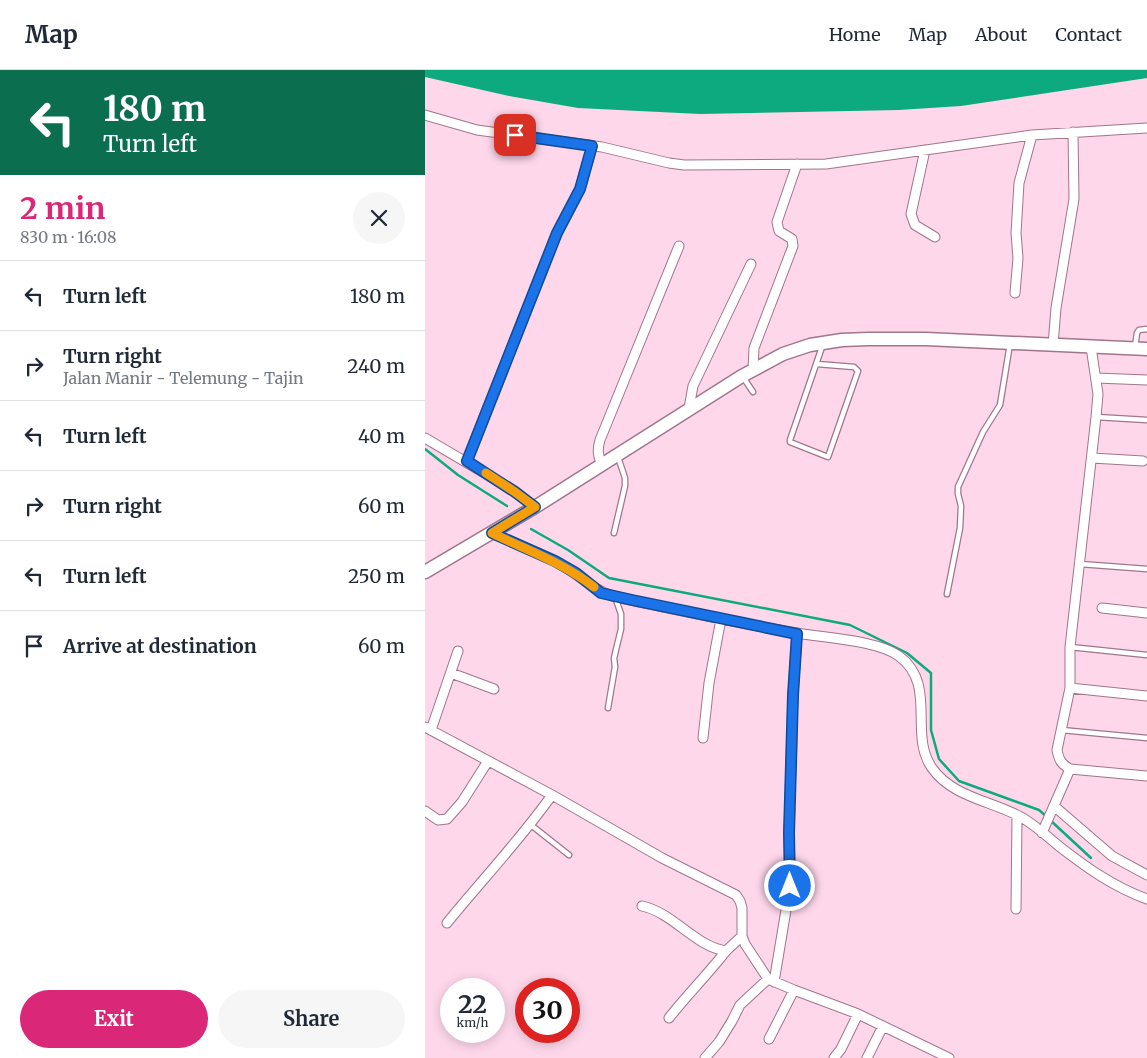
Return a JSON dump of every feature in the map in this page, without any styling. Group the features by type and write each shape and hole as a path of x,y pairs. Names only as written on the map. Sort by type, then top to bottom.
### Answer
{"main road":[{"path":"425,572 535,507 689,408 783,354 824,343 868,339 926,339 1141,349"}],"street":[{"path":"425,115 477,130 592,146 684,165 845,162 1032,135 1147,128"},
{"path":"1053,345 1056,308 1074,199 1073,132"},
{"path":"1015,293 1018,258 1016,233 1019,182 1032,135"},
{"path":"467,461 557,233 580,189 592,146"},
{"path":"925,150 911,214 915,225 935,237"},
{"path":"748,373 754,348 793,246 792,239 779,231 777,222 797,164"},
{"path":"602,465 598,457 598,448 679,246"},
{"path":"689,408 693,386 751,264"},
{"path":"1091,347 1098,394 1070,646 1070,688 1057,750 1058,759 1063,765 1070,768 1147,776"},
{"path":"1096,378 1147,380"},
{"path":"425,438 467,461 535,507"},
{"path":"1092,458 1143,461"},
{"path":"492,533 555,561 576,573 601,593 797,634 828,637 887,648 900,656 908,664 921,688 922,732 925,750 931,767 954,788 1017,816 1042,832 1100,876 1147,900"},
{"path":"1102,608 1147,613"},
{"path":"703,738 709,683 721,619"},
{"path":"705,1058 719,1042 740,1004 771,980 790,886 789,833 793,695 797,634"},
{"path":"459,652 428,728 552,795 662,858 736,896 740,901 742,936 745,944 771,980 858,1014 949,1058"},
{"path":"451,674 494,689"},
{"path":"1070,688 1147,696"},
{"path":"425,811 438,820 447,819 462,802 488,761"},
{"path":"1042,832 1070,768"},
{"path":"447,923 531,824 552,795"},
{"path":"1053,808 1112,856 1147,875"},
{"path":"1016,909 1017,816"},
{"path":"642,906 658,912 677,923 698,940 719,950 726,951"},
{"path":"669,1018 689,992 709,974 726,951 742,936"},
{"path":"769,1039 793,990"},
{"path":"834,1058 841,1050 858,1014"},
{"path":"867,1058 883,1026"}],"lane":[{"path":"1141,349 1137,333 1139,330 1147,329"},
{"path":"817,364 854,367 858,371 828,458 789,442 824,343"},
{"path":"947,594 961,528 961,506 958,487 983,432 1000,405 1010,343"},
{"path":"748,373 753,392"},
{"path":"1096,417 1147,420"},
{"path":"614,533 625,486 625,478 617,455"},
{"path":"1080,564 1147,569"},
{"path":"608,708 615,667 614,658 621,629 621,614 615,597"},
{"path":"1070,646 1147,655"},
{"path":"1061,730 1147,738"},
{"path":"531,824 569,855"}],"shaded area":[{"path":"425,70 1147,70 1147,78 961,106 899,110 700,114 578,108 509,96 425,77"}],"waterway":[{"path":"425,449 458,475 507,506"},
{"path":"531,529 568,550 609,578 850,625 907,653 931,673 931,730 939,759 959,781 1039,810 1046,816"},
{"path":"1050,820 1091,858"}],"slow traffic":[{"path":"486,473 535,507 492,533 555,561 576,573 594,587"}],"route":[{"path":"515,135 592,146 580,189 557,233 467,461 535,507 492,533 555,561 576,573 601,593 797,634 793,695 789,833 790,886"}]}
